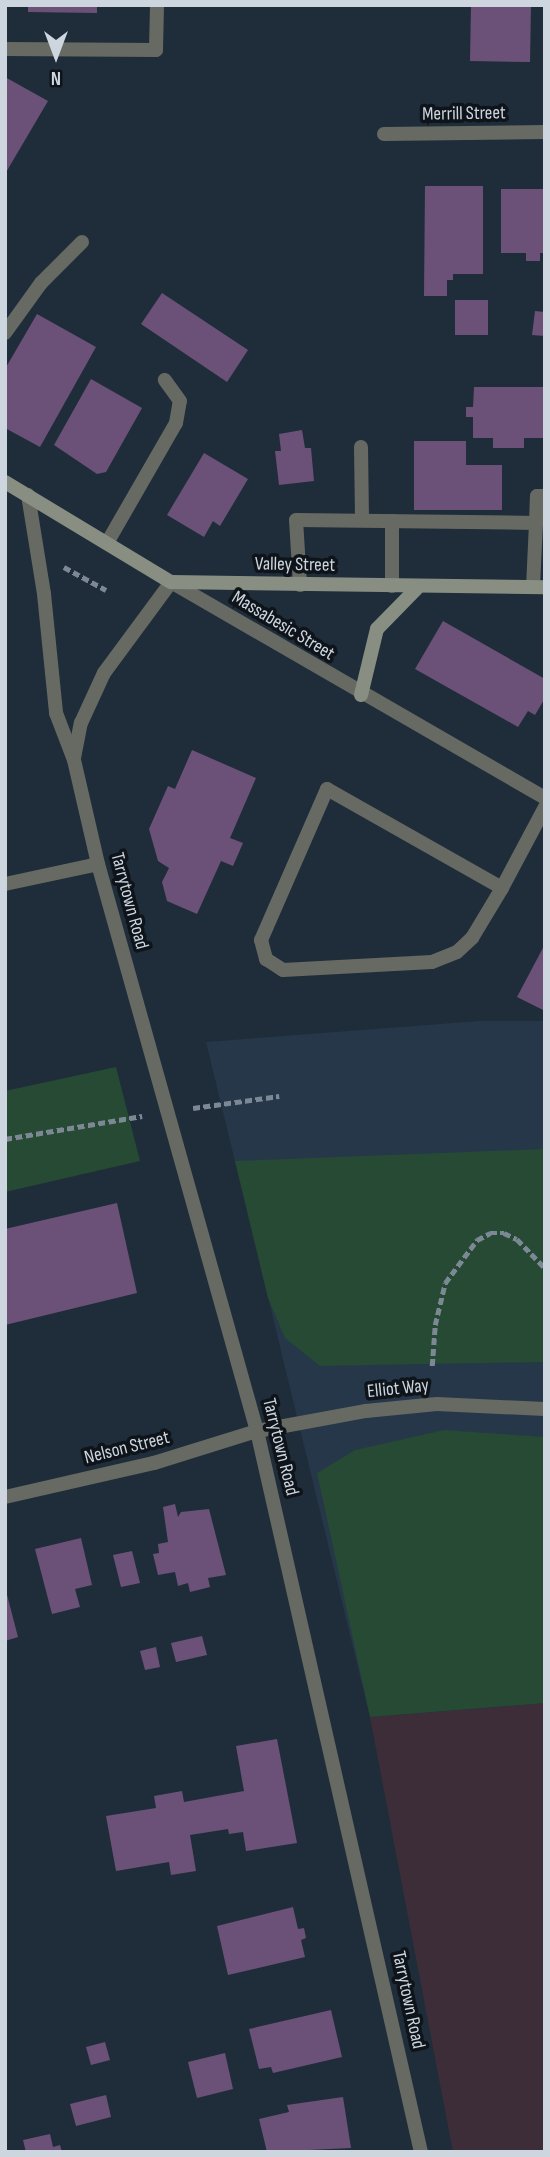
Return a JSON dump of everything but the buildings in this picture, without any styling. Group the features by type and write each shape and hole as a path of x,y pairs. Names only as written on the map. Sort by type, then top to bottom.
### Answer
{"main road":[{"name":"Massabesic Street","path":"5,482 172,583"},
{"name":"Valley Street","path":"172,583 539,587"},
{"path":"361,695 377,629 418,587"}],"street":[{"path":"5,49 156,50 157,5"},
{"name":"Merrill Street","path":"384,134 545,132"},
{"path":"5,333 41,283 82,242"},
{"path":"107,543 176,423 180,401 165,380"},
{"path":"361,447 362,520"},
{"name":"Tarrytown Road","path":"27,495 44,594 56,713 74,760 98,864 257,1431 421,2152"},
{"path":"539,587 537,496 545,496"},
{"path":"300,585 296,520 536,523"},
{"path":"391,586 392,521"},
{"name":"Tarrytown Road","path":"74,760 81,723 104,673 172,583"},
{"name":"Massabesic Street","path":"172,583 361,695 545,798"},
{"path":"502,888 327,789 261,940 265,959 284,970 432,962 457,952 472,938 502,888 545,807"},
{"path":"5,884 98,864"},
{"name":"Elliot Way","path":"257,1431 318,1418 437,1404 545,1409"},
{"name":"Nelson Street","path":"5,1497 154,1463 257,1431"}],"path":[{"path":"56,562 106,590"},
{"path":"5,1139 279,1096"},
{"path":"432,1366 435,1325 445,1283 477,1240 490,1233 505,1233 517,1239 545,1268"}],"shaded area":[{"path":"480,1021 545,1021 545,1703 370,1717 206,1042"},
{"path":"545,1703 545,2152 453,2152 370,1717"}],"green space":[{"path":"116,1067 140,1161 5,1192 5,1091"},
{"path":"545,1149 545,1362 320,1366 285,1338 268,1298 235,1161"},
{"path":"444,1430 545,1437 545,1703 370,1717 317,1473 355,1450"}]}
